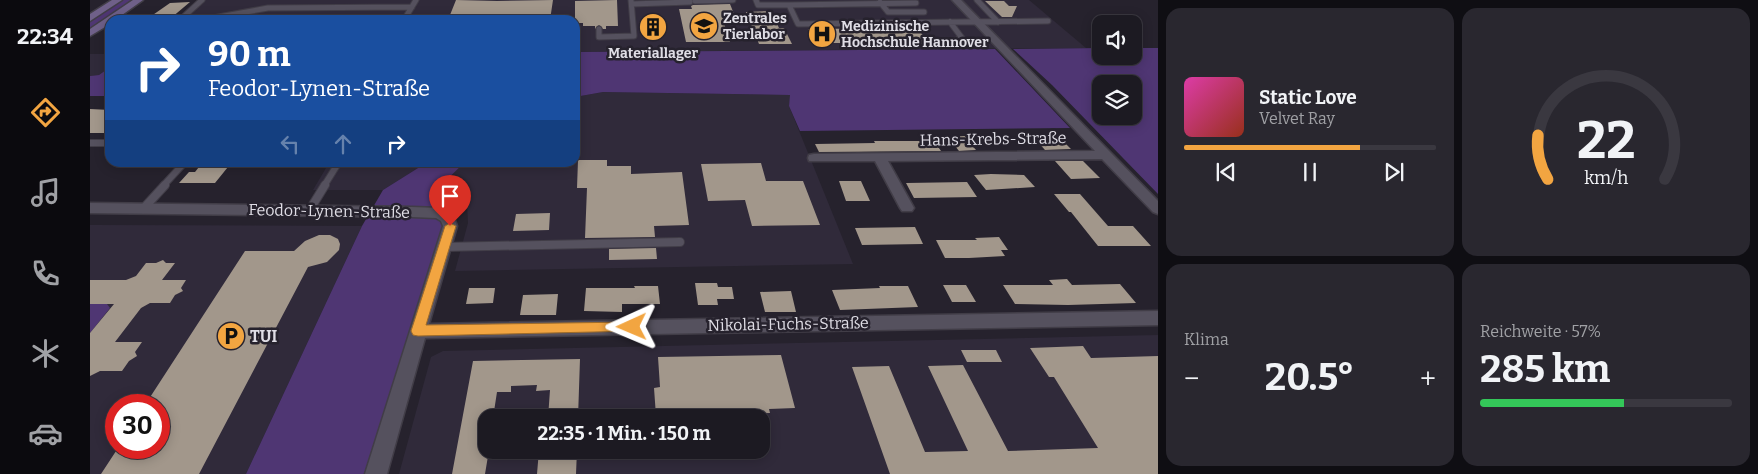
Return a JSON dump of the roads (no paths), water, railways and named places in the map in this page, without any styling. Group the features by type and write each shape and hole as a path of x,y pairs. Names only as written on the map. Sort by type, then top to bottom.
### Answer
{"main road":[{"path":"90,18 118,0"},
{"path":"117,15 139,0"},
{"path":"90,33 105,23"}],"street":[{"path":"956,0 1158,209"},
{"name":"Hans-Krebs-Straße","path":"814,158 1106,155"},
{"path":"880,158 907,208"},
{"name":"Feodor-Lynen-Straße","path":"90,208 439,213 448,218 450,226 376,474"},
{"name":"Nikolai-Fuchs-Straße","path":"418,331 1158,318"}],"lane":[{"path":"186,15 202,0"},
{"path":"368,7 372,0"},
{"path":"407,15 416,0"},
{"path":"599,29 598,37 634,36 632,2 733,0"},
{"path":"756,0 758,5 880,2 914,2 924,12 888,12 880,2"},
{"path":"978,0 998,22"},
{"path":"285,8 287,1"},
{"path":"788,5 798,24 1048,21"},
{"path":"224,15 285,8 412,7"},
{"path":"929,42 952,42 962,38 950,22"},
{"path":"90,143 105,143"},
{"path":"143,209 181,167"},
{"path":"308,211 336,167"},
{"path":"444,247 680,242"}],"place":[{"name":"Zentrales Tierlabor","path":"704,26"},
{"name":"Materiallager","path":"653,27"},
{"name":"Medizinische Hochschule Hannover","path":"822,34"},
{"name":"TUI","path":"231,336"}]}
